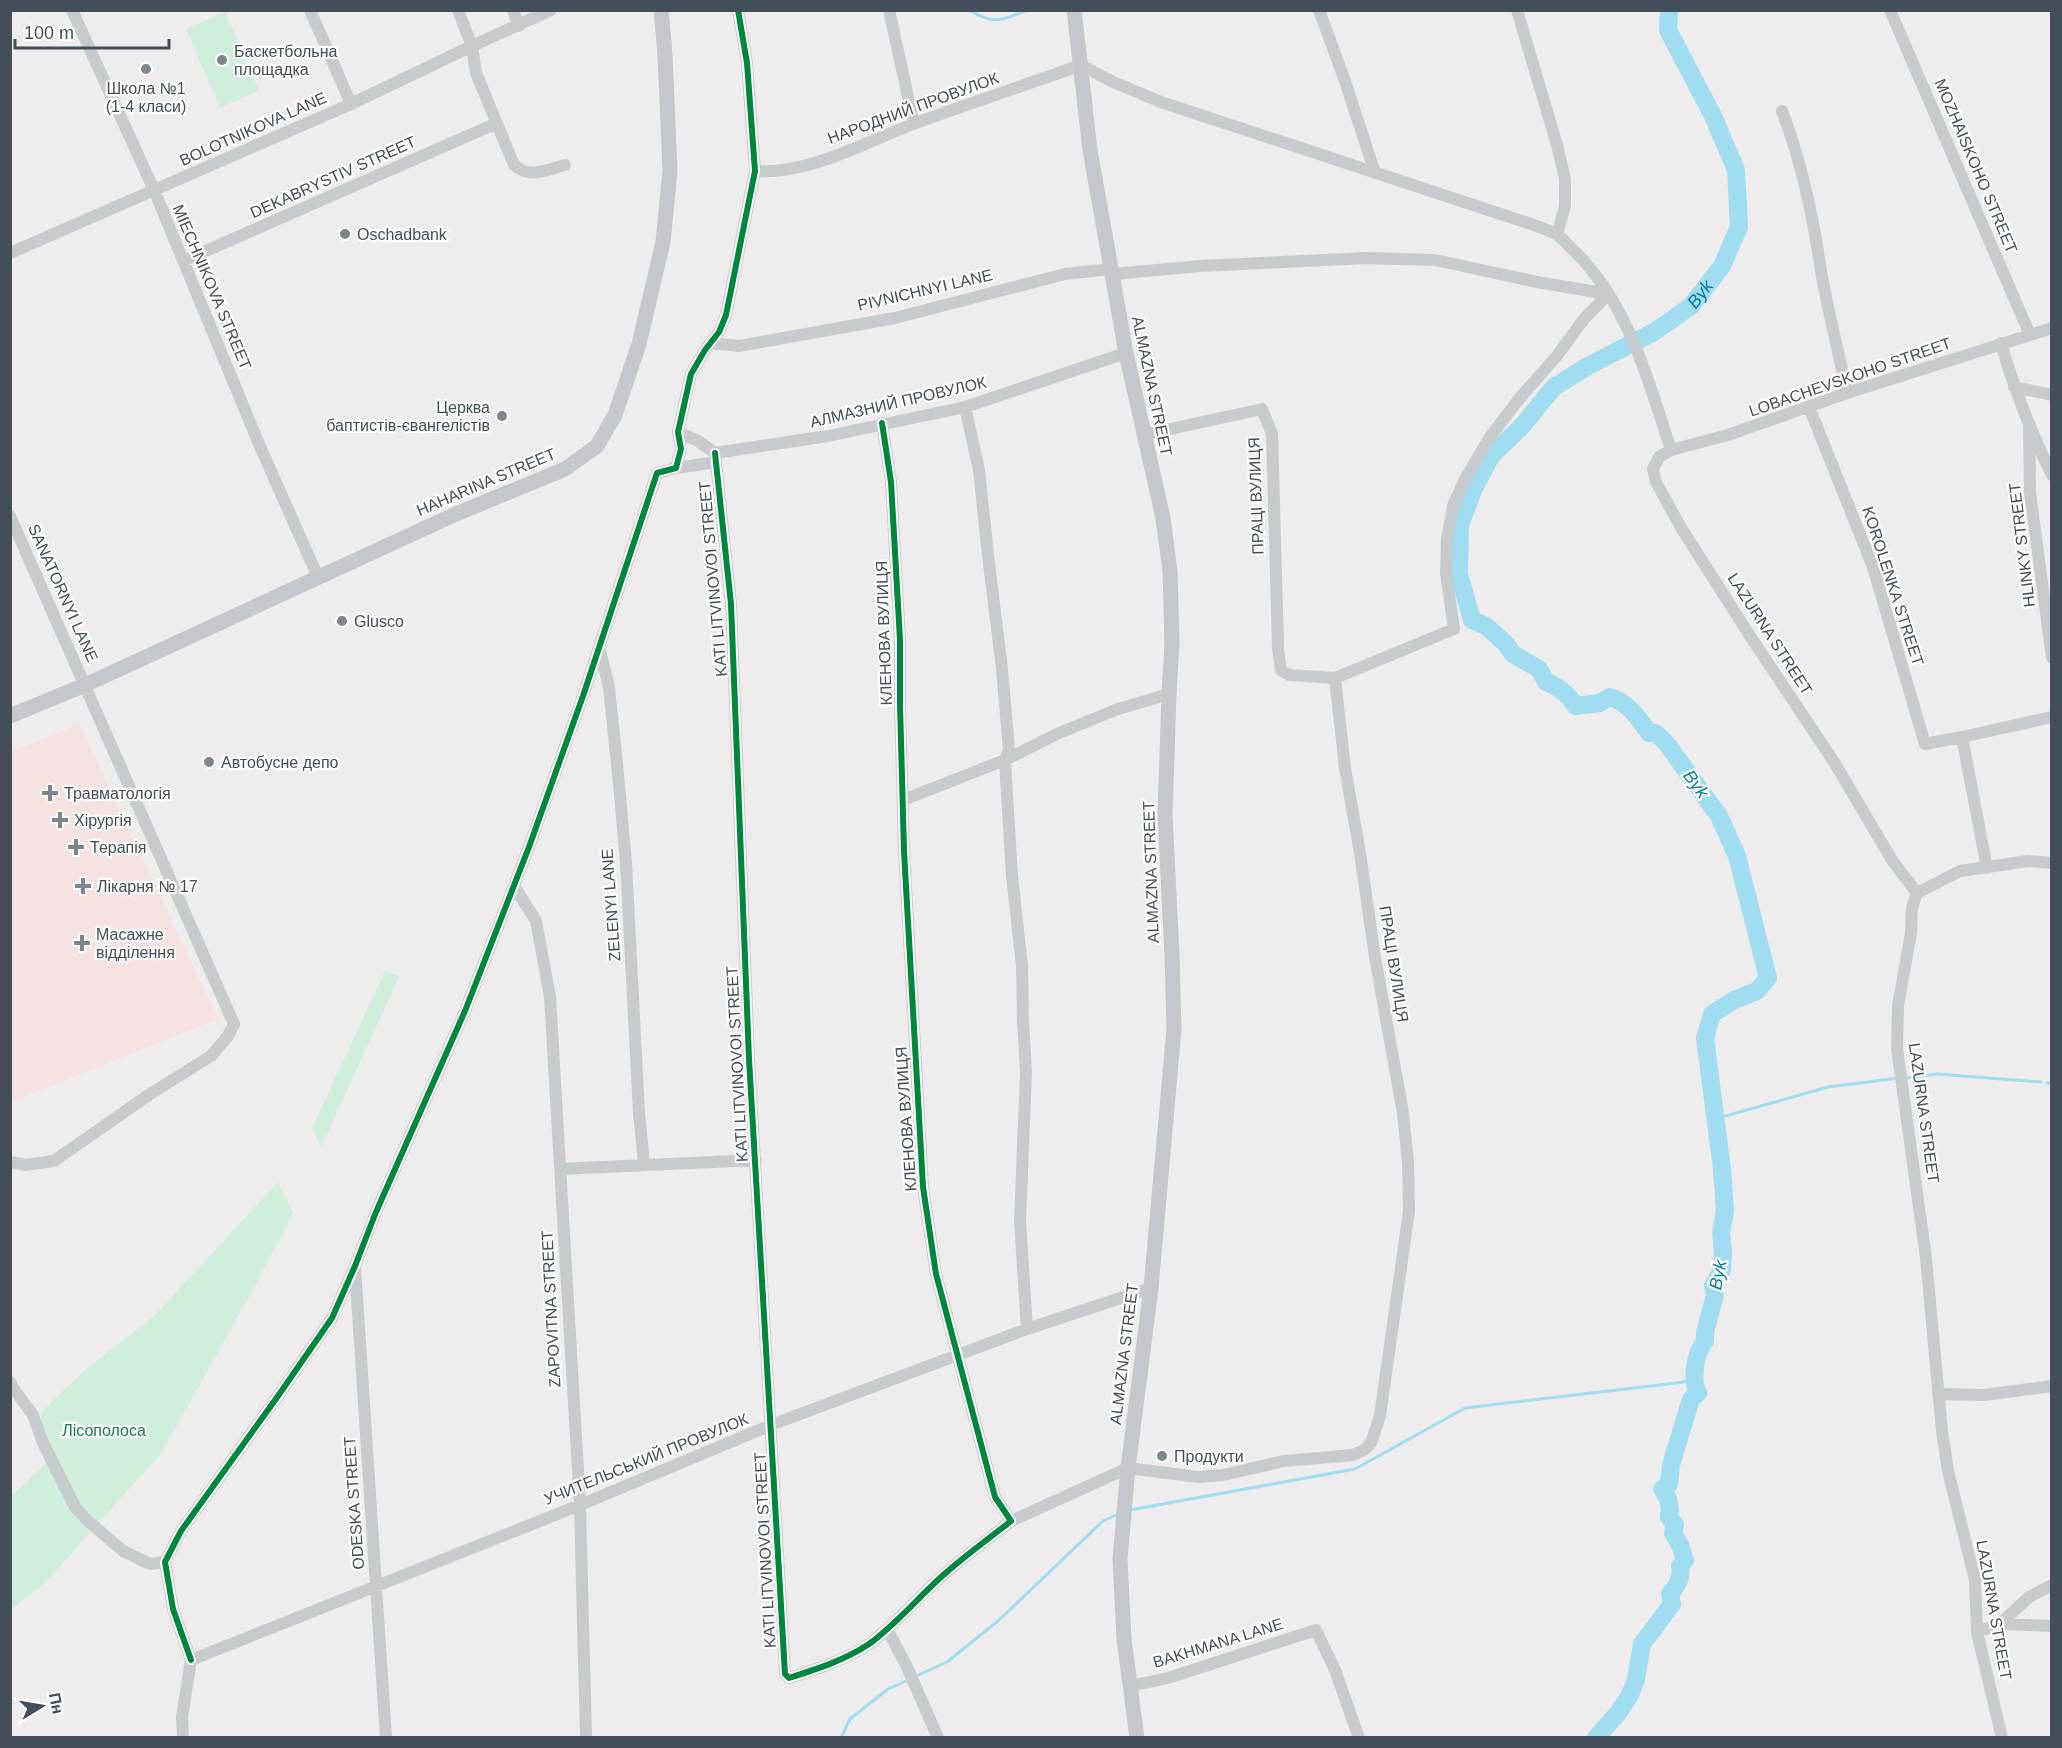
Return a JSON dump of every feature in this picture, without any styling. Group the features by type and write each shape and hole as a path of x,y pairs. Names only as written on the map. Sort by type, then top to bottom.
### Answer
{"main road":[{"name":"HAHARINA STREET","path":"10,716 85,684 456,513 565,470 597,446 615,415 639,344 663,242 670,171 661,10"},
{"name":"ALMAZNA STREET","path":"1074,10 1090,150 1126,353 1163,519 1170,571 1172,643 1165,814 1174,1029 1151,1288 1128,1468 1121,1571 1124,1639 1137,1737"}],"street":[{"name":"MIECHNIKOVA STREET","path":"72,10 154,190 259,444 318,577"},
{"path":"310,10 351,104"},
{"path":"458,10 472,46 476,73 514,165 521,171 534,174 565,165"},
{"path":"513,10 519,26"},
{"name":"BOLOTNIKOVA LANE","path":"10,253 351,104 551,10"},
{"path":"183,1737 182,1717 191,1660 173,1610 165,1563 181,1531 332,1318 465,1011 514,886 579,707 657,473 676,468 681,449 678,432 691,374 719,332 726,315 754,171 747,63 738,10"},
{"path":"889,10 914,124"},
{"path":"1319,10 1375,173"},
{"path":"1517,10 1565,179 1565,206 1557,235"},
{"name":"MOZHAISKOHO STREET","path":"1890,10 2030,335"},
{"path":"1081,65 1113,82 1161,102 1531,224 1557,235 1593,271 1626,325 1643,365 1671,450"},
{"name":"НАРОДНИЙ ПРОВУЛОК","path":"754,171 776,172 841,154 914,124 1081,65"},
{"path":"1782,111 1796,148 1806,186 1821,272 1847,393"},
{"name":"DEKABRYSTIV STREET","path":"183,261 497,123"},
{"name":"PIVNICHNYI LANE","path":"711,343 739,346 895,318 1065,274 1200,266 1354,259 1435,260 1537,282 1608,294"},
{"path":"1335,678 1454,629 1446,573 1447,539 1453,506 1490,437 1584,319 1608,294"},
{"name":"LOBACHEVSKOHO STREET","path":"1659,457 1671,450 1728,435 1847,393 2052,328"},
{"path":"2001,343 2029,428 2052,475"},
{"name":"АЛМАЗНИЙ ПРОВУЛОК","path":"676,468 716,457 965,407 1126,353"},
{"path":"2014,387 2052,395"},
{"path":"965,407 979,470 1009,750 1005,760 1012,876 1022,966 1026,1072 1020,1221 1026,1329"},
{"name":"KOROLENKA STREET","path":"1809,407 1873,567 1925,744 1962,738"},
{"name":"ПРАЦІ ВУЛИЦЯ","path":"1128,1468 1198,1477 1223,1475 1284,1461 1353,1455 1364,1450 1371,1443 1380,1416 1409,1211 1408,1163 1403,1113 1345,768 1335,678 1289,675 1281,670 1278,648 1272,435 1262,409 1143,435"},
{"name":"КЛЕНОВА ВУЛИЦЯ","path":"882,423 891,482 900,640 903,800 923,1186 936,1274 995,1497 1011,1521"},
{"name":"HLINKY STREET","path":"2029,428 2030,492 2052,658"},
{"path":"678,432 698,441 716,457"},
{"name":"KATI LITVINOVOI STREET","path":"716,457 731,604 749,1059 785,1674 789,1678 847,1657 887,1629"},
{"name":"LAZURNA STREET","path":"1659,457 1653,469 1656,482 1680,526 1834,762 1892,860 1917,892 1912,908 1911,933 1898,1006 1897,1048 1924,1238 1938,1394 1948,1471 1975,1580 1977,1632 2002,1737"},
{"name":"SANATORNYI LANE","path":"10,516 234,1024 228,1036 211,1056 150,1094 54,1161 26,1165 10,1162"},
{"name":"ZELENYI LANE","path":"599,646 609,687 626,863 638,1102 644,1164"},
{"path":"903,800 1005,760 1102,716 1169,694"},
{"path":"1987,868 1962,738 2052,717"},
{"path":"1917,892 1960,871 2028,861 2052,862"},
{"name":"ZAPOVITNA STREET","path":"514,886 536,921 550,996 561,1169 566,1304 580,1504 586,1737"},
{"path":"561,1169 756,1160"},
{"name":"ODESKA STREET","path":"355,1266 386,1737"},
{"name":"УЧИТЕЛЬСЬКИЙ ПРОВУЛОК","path":"191,1660 771,1425 1026,1329 1151,1288"},
{"path":"10,1382 31,1410 47,1452 75,1507 123,1551 150,1564 165,1563"},
{"path":"1938,1394 1984,1395 2052,1386"},
{"path":"938,1737 907,1667 887,1629 942,1576 1011,1521 1128,1468"},
{"path":"2000,1624 2029,1597 2052,1585"},
{"path":"1977,1632 2000,1624 2052,1626"},
{"name":"BAKHMANA LANE","path":"1130,1686 1168,1678 1316,1630 1335,1670 1359,1737"}],"shaded area":[{"name":"Лікарня № 17","path":"79,724 218,1019 11,1102 11,752"}],"green space":[{"name":"Баскетбольна площадка","path":"225,12 259,90 220,108 186,29"},
{"path":"385,971 399,977 321,1147 312,1128"},
{"name":"Лісополоса","path":"278,1182 293,1213 162,1452 47,1581 11,1610 11,1497 49,1460 46,1431 40,1420 43,1410 85,1370 155,1315"}],"waterway":[{"path":"969,10 992,20 1028,10"},
{"name":"Byk","path":"1596,1738 1630,1695 1636,1679 1642,1644 1672,1604 1670,1594 1679,1581 1680,1566 1685,1560 1673,1533 1675,1525 1669,1517 1669,1502 1662,1489 1669,1484 1671,1465 1691,1399 1698,1393 1695,1366 1705,1341 1705,1332 1715,1295 1713,1286 1722,1270 1721,1233 1725,1211 1722,1169 1705,1038 1712,1014 1734,1000 1757,991 1768,978 1737,856 1719,816 1667,744 1656,733 1649,733 1637,716 1627,707 1610,697 1600,703 1576,706 1563,691 1546,682 1539,669 1513,654 1506,644 1486,626 1472,620 1459,574 1460,525 1474,488 1491,456 1522,426 1554,387 1588,366 1654,332 1691,306 1722,266 1739,227 1736,170 1713,116 1668,30 1669,10"},
{"path":"1906,1078 1937,1074 2041,1082"},
{"path":"1715,1119 1828,1087 1899,1078"},
{"path":"2047,1083 2052,1084"},
{"path":"1130,1510 1355,1469 1465,1408 1693,1381"},
{"path":"914,1677 947,1662 998,1621 1103,1521 1118,1514"},
{"path":"841,1738 850,1719 888,1689 908,1680"}],"cycle path":[{"path":"191,1660 173,1609 165,1562 181,1531 332,1318 465,1011 529,847 583,696 657,473 676,468 681,449 678,432 691,374 719,332 726,315 755,171 747,63 738,10"},
{"path":"715,453 731,604 749,1059 785,1674 789,1678 841,1659 879,1637 948,1571 1011,1521 995,1497 936,1274 923,1187 904,851 900,640 891,482 882,423"}],"place":[{"name":"Баскетбольна площадка","path":"222,60"},
{"name":"Школа №1 (1-4 класи)","path":"146,69"},
{"name":"Oschadbank","path":"345,234"},
{"name":"Церква баптистів-євангелістів","path":"502,416"},
{"name":"Glusco","path":"342,621"},
{"name":"Автобусне депо","path":"209,762"},
{"name":"Травматологія","path":"50,793"},
{"name":"Хірургія","path":"60,820"},
{"name":"Терапія","path":"76,847"},
{"name":"Лікарня № 17","path":"83,886"},
{"name":"Масажне відділення","path":"82,943"},
{"name":"Продукти","path":"1162,1456"}]}
